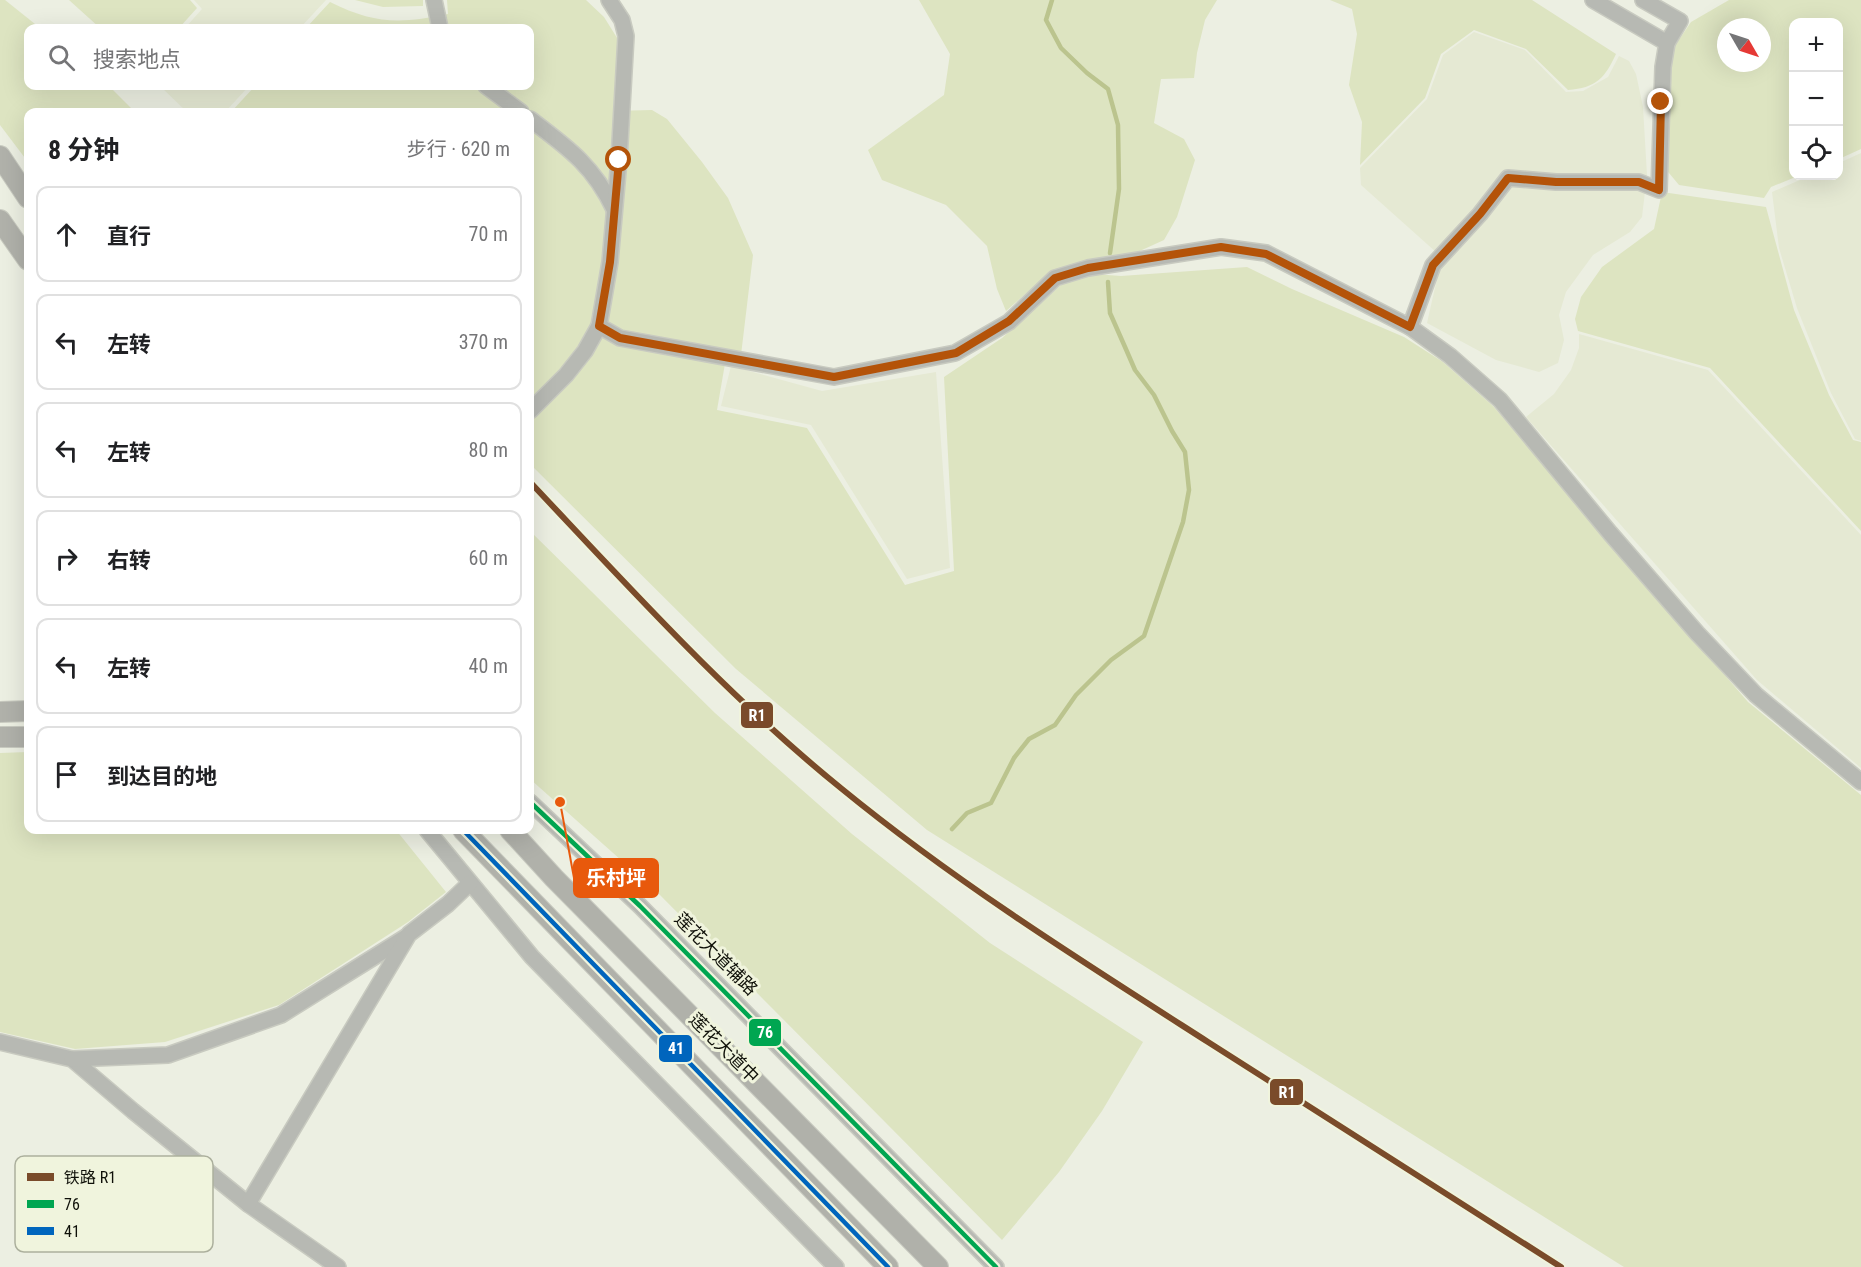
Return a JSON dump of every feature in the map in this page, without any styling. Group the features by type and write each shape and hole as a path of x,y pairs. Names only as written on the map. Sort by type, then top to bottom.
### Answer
{"main road":[{"path":"0,156 24,192"},
{"path":"0,220 24,254"},
{"path":"0,712 24,711"},
{"path":"0,737 24,737"},
{"name":"莲花大道中","path":"467,834 888,1267"},
{"name":"莲花大道中","path":"514,834 554,878 938,1267"}],"street":[{"path":"434,0 439,24"},
{"path":"534,407 566,375 585,351 599,326 610,262 626,36 622,20 609,0"},
{"path":"1593,0 1667,43"},
{"path":"1410,327 1433,265 1480,214 1508,178 1556,182 1639,182 1659,190 1662,90 1667,43 1680,21 1643,0"},
{"path":"491,90 516,108"},
{"path":"534,122 560,140 588,167 605,191 614,210"},
{"path":"599,326 620,338 834,377 956,353 1009,321 1055,278 1088,268 1221,247 1266,254 1410,327 1450,356 1500,400 1610,533 1697,633 1756,695 1861,782"},
{"name":"莲花大道辅路","path":"534,806 640,906 996,1267"},
{"path":"430,834 532,957 836,1267"},
{"path":"0,1042 72,1059 168,1054 281,1015 409,934 448,904 470,883"},
{"path":"248,1204 409,934"},
{"path":"72,1059 188,1156"},
{"path":"213,1176 248,1204 338,1267"}],"shaded area":[{"path":"0,0 5,0 35,24 24,24 24,90 113,90 131,108 24,108 24,157 0,125"},
{"path":"69,0 190,0 197,8 183,24 96,24"},
{"path":"194,0 326,0 304,24 189,24 202,9"},
{"path":"355,0 423,0 423,6 383,7"},
{"path":"447,0 586,0 604,17 619,41 613,111 652,110 667,119 728,198 753,255 741,355 727,352 717,410 807,428 905,585 954,571 944,377 1002,338 1062,284 1094,274 1121,276 1247,267 1404,337 1443,362 1493,406 1748,702 1861,795 1861,1267 1624,1267 927,830 736,669 534,468 534,108 235,108 251,90 534,90 534,24 310,24 330,2 360,15 388,20 448,14"},
{"path":"919,0 1217,0 1205,20 1194,78 1161,79 1154,123 1184,139 1195,160 1177,217 1164,240 1131,255 1048,274 1006,311 997,289 987,246 946,205 882,180 868,150 944,95 950,54"},
{"path":"1330,0 1532,0 1616,54 1608,69 1593,84 1568,90 1526,49 1474,30 1441,54 1425,98 1360,165 1362,122 1349,85 1357,34 1352,9"},
{"path":"1729,0 1861,0 1861,149 1843,157 1843,18 1789,18 1789,180 1771,187 1764,198 1679,185 1664,167 1665,107 1672,50 1691,22"},
{"path":"1474,32 1525,50 1566,92 1583,91 1608,77 1619,56 1629,61 1636,74 1643,107 1647,175 1642,217 1630,232 1593,255 1566,292 1559,315 1564,340 1558,363 1539,372 1496,360 1427,323 1439,270 1446,261 1361,185 1360,168 1427,99 1443,55"},
{"path":"164,90 245,90 229,108 183,108"},
{"path":"1861,153 1861,441 1855,439 1831,393 1797,308 1779,248 1772,192 1800,180 1843,180 1843,161"},
{"path":"1662,192 1766,207 1794,310 1829,395 1853,440 1861,442 1861,531 1710,368 1578,331 1575,319 1581,297 1602,267 1654,229"},
{"path":"1579,334 1708,370 1861,535 1861,768 1757,680 1526,417 1554,394 1571,370 1579,348"},
{"path":"731,366 822,391 936,372 950,568 907,579 811,425 721,406"},
{"path":"534,535 715,713 852,834 990,943 1143,1042 1102,1111 1059,1172 1002,1240 658,893 534,783"},
{"path":"24,752 24,834 399,834 446,892 408,922 279,1005 165,1042 75,1049 0,1032 0,753"}],"waterway":[{"path":"1052,0 1046,20 1061,48 1108,89 1118,125 1119,189 1110,253"},
{"path":"952,829 967,813 991,803 1014,758 1029,739 1055,725 1076,695 1111,660 1144,636 1183,522 1189,490 1185,452 1154,395 1135,370 1110,313 1108,282"}],"rail line":[{"name":"R1","path":"534,486 681,641 759,717 800,754 886,824 975,889 1068,952 1561,1267"}],"transit line":[{"name":"76","path":"534,806 640,906 996,1267"},
{"name":"41","path":"467,834 888,1267"}],"place":[{"name":"乐村坪","path":"560,802"}],"route":[{"path":"619,160 610,262 599,326 620,338 834,377 956,353 1009,321 1055,278 1088,268 1221,247 1266,254 1410,327 1433,265 1480,214 1508,178 1556,182 1639,182 1659,190 1661,102"}]}
